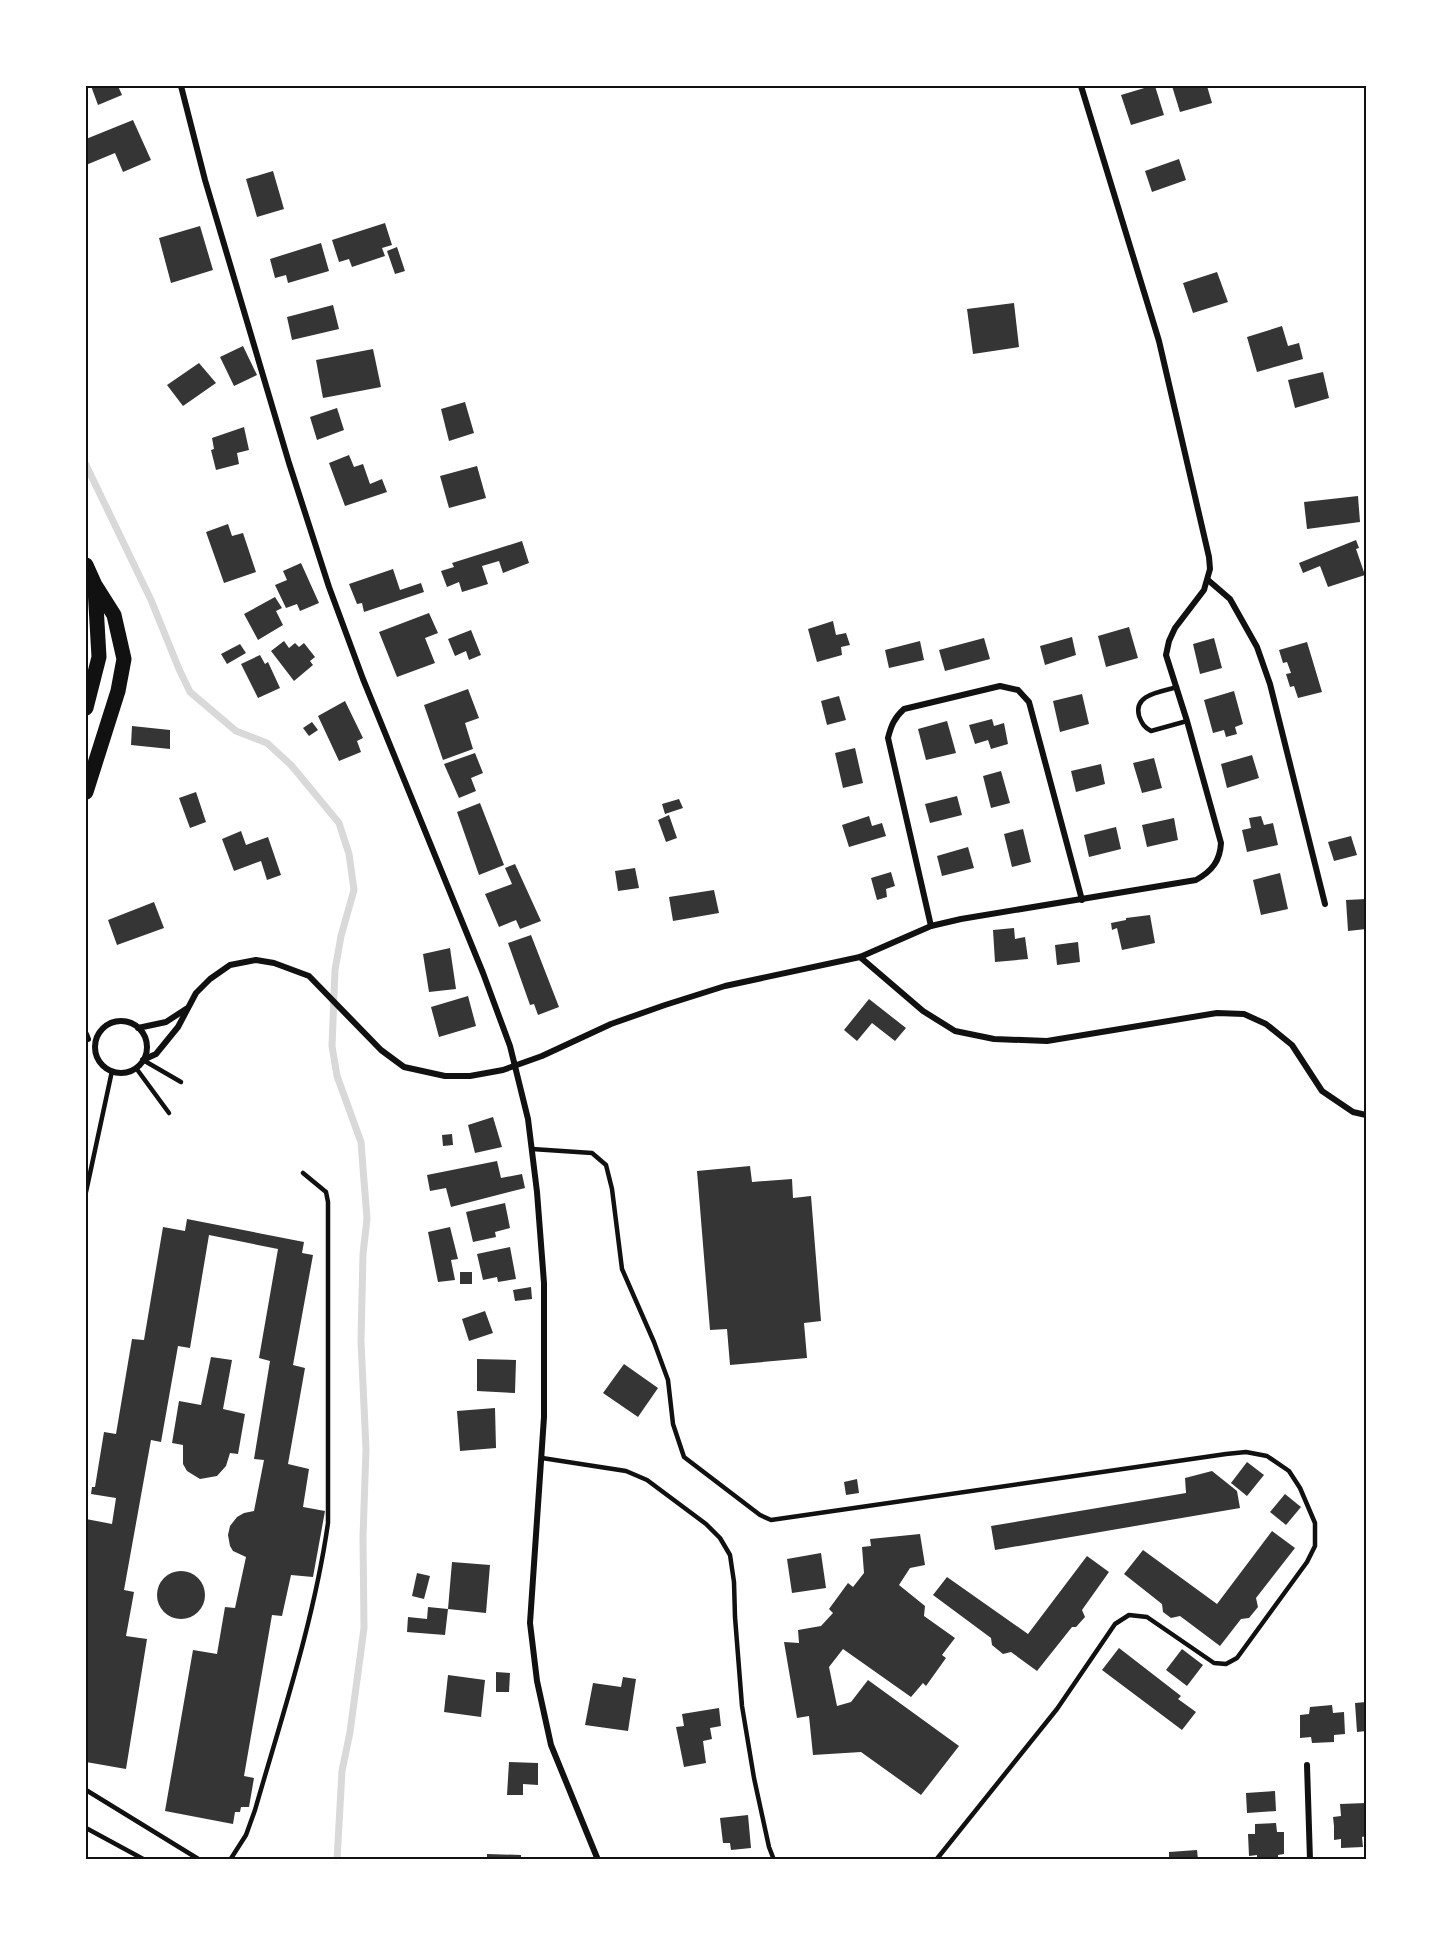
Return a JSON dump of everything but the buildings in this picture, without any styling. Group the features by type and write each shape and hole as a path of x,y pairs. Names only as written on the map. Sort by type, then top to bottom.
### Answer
{"main road":[{"path":"86,565 95,585 114,615 124,659 118,691 86,792"},
{"path":"86,708 99,657 95,585"}],"street":[{"path":"181,86 205,180 289,463 329,587 363,679 483,973 510,1046 528,1119 544,1283 544,1417 530,1623 537,1681 551,1745 598,1860"},
{"path":"143,1060 156,1054 178,1027 186,1008 196,993 210,979 230,965 256,960 274,963 309,976 381,1050 404,1067 445,1076 470,1076 503,1070 542,1056 611,1024 674,1002 725,986 860,957 932,926 961,919 1196,880 1207,873 1220,855 1221,843 1166,655 1175,628 1204,590 1210,569 1209,557 1159,340 1080,86"},
{"path":"1208,580 1230,599 1257,647 1267,675 1325,904"},
{"path":"932,926 888,738 890,729 893,721 904,709 1000,686 1018,690 1029,702 1082,900"},
{"path":"860,957 924,1011 955,1031 994,1039 1047,1041 1217,1013 1244,1014 1266,1024 1292,1045 1322,1091 1353,1112 1366,1115"},
{"path":"138,1028 166,1022 186,1008"},
{"path":"120,1021 128,1022 138,1028 146,1039 147,1048 143,1060 136,1068 125,1072 112,1071 101,1063 97,1056 96,1042 100,1033 112,1023 120,1021"},
{"path":"86,1037 96,1042"},
{"path":"1306,1765 1310,1860"}],"lane":[{"path":"1177,687 1143,698 1138,710 1141,723 1151,730 1187,721"},
{"path":"143,1060 181,1082"},
{"path":"136,1068 169,1113"},
{"path":"86,1192 112,1071"},
{"path":"532,1149 592,1153 606,1164 612,1189 622,1269 668,1380 673,1424 684,1457 760,1515 771,1520 1246,1452 1267,1456 1289,1471 1300,1488 1315,1523 1315,1546 1307,1562 1237,1658 1226,1664 1214,1663 1147,1617 1129,1615 1115,1624 1057,1709 936,1860"},
{"path":"230,1860 246,1835 255,1810 307,1626 323,1559 328,1523 328,1202 326,1192 303,1173"},
{"path":"542,1458 626,1471 647,1480 706,1524 720,1538 729,1556 734,1582 742,1706 754,1778 774,1860"},
{"path":"86,1790 200,1860"},
{"path":"86,1828 145,1860"}],"waterway":[{"path":"86,465 151,600 190,692 236,731 267,743 291,765 339,823 349,854 354,890 341,936 335,970 332,1046 337,1076 361,1142 367,1219 363,1254 361,1341 366,1449 363,1537 364,1628 350,1732 342,1771 337,1860"}]}
